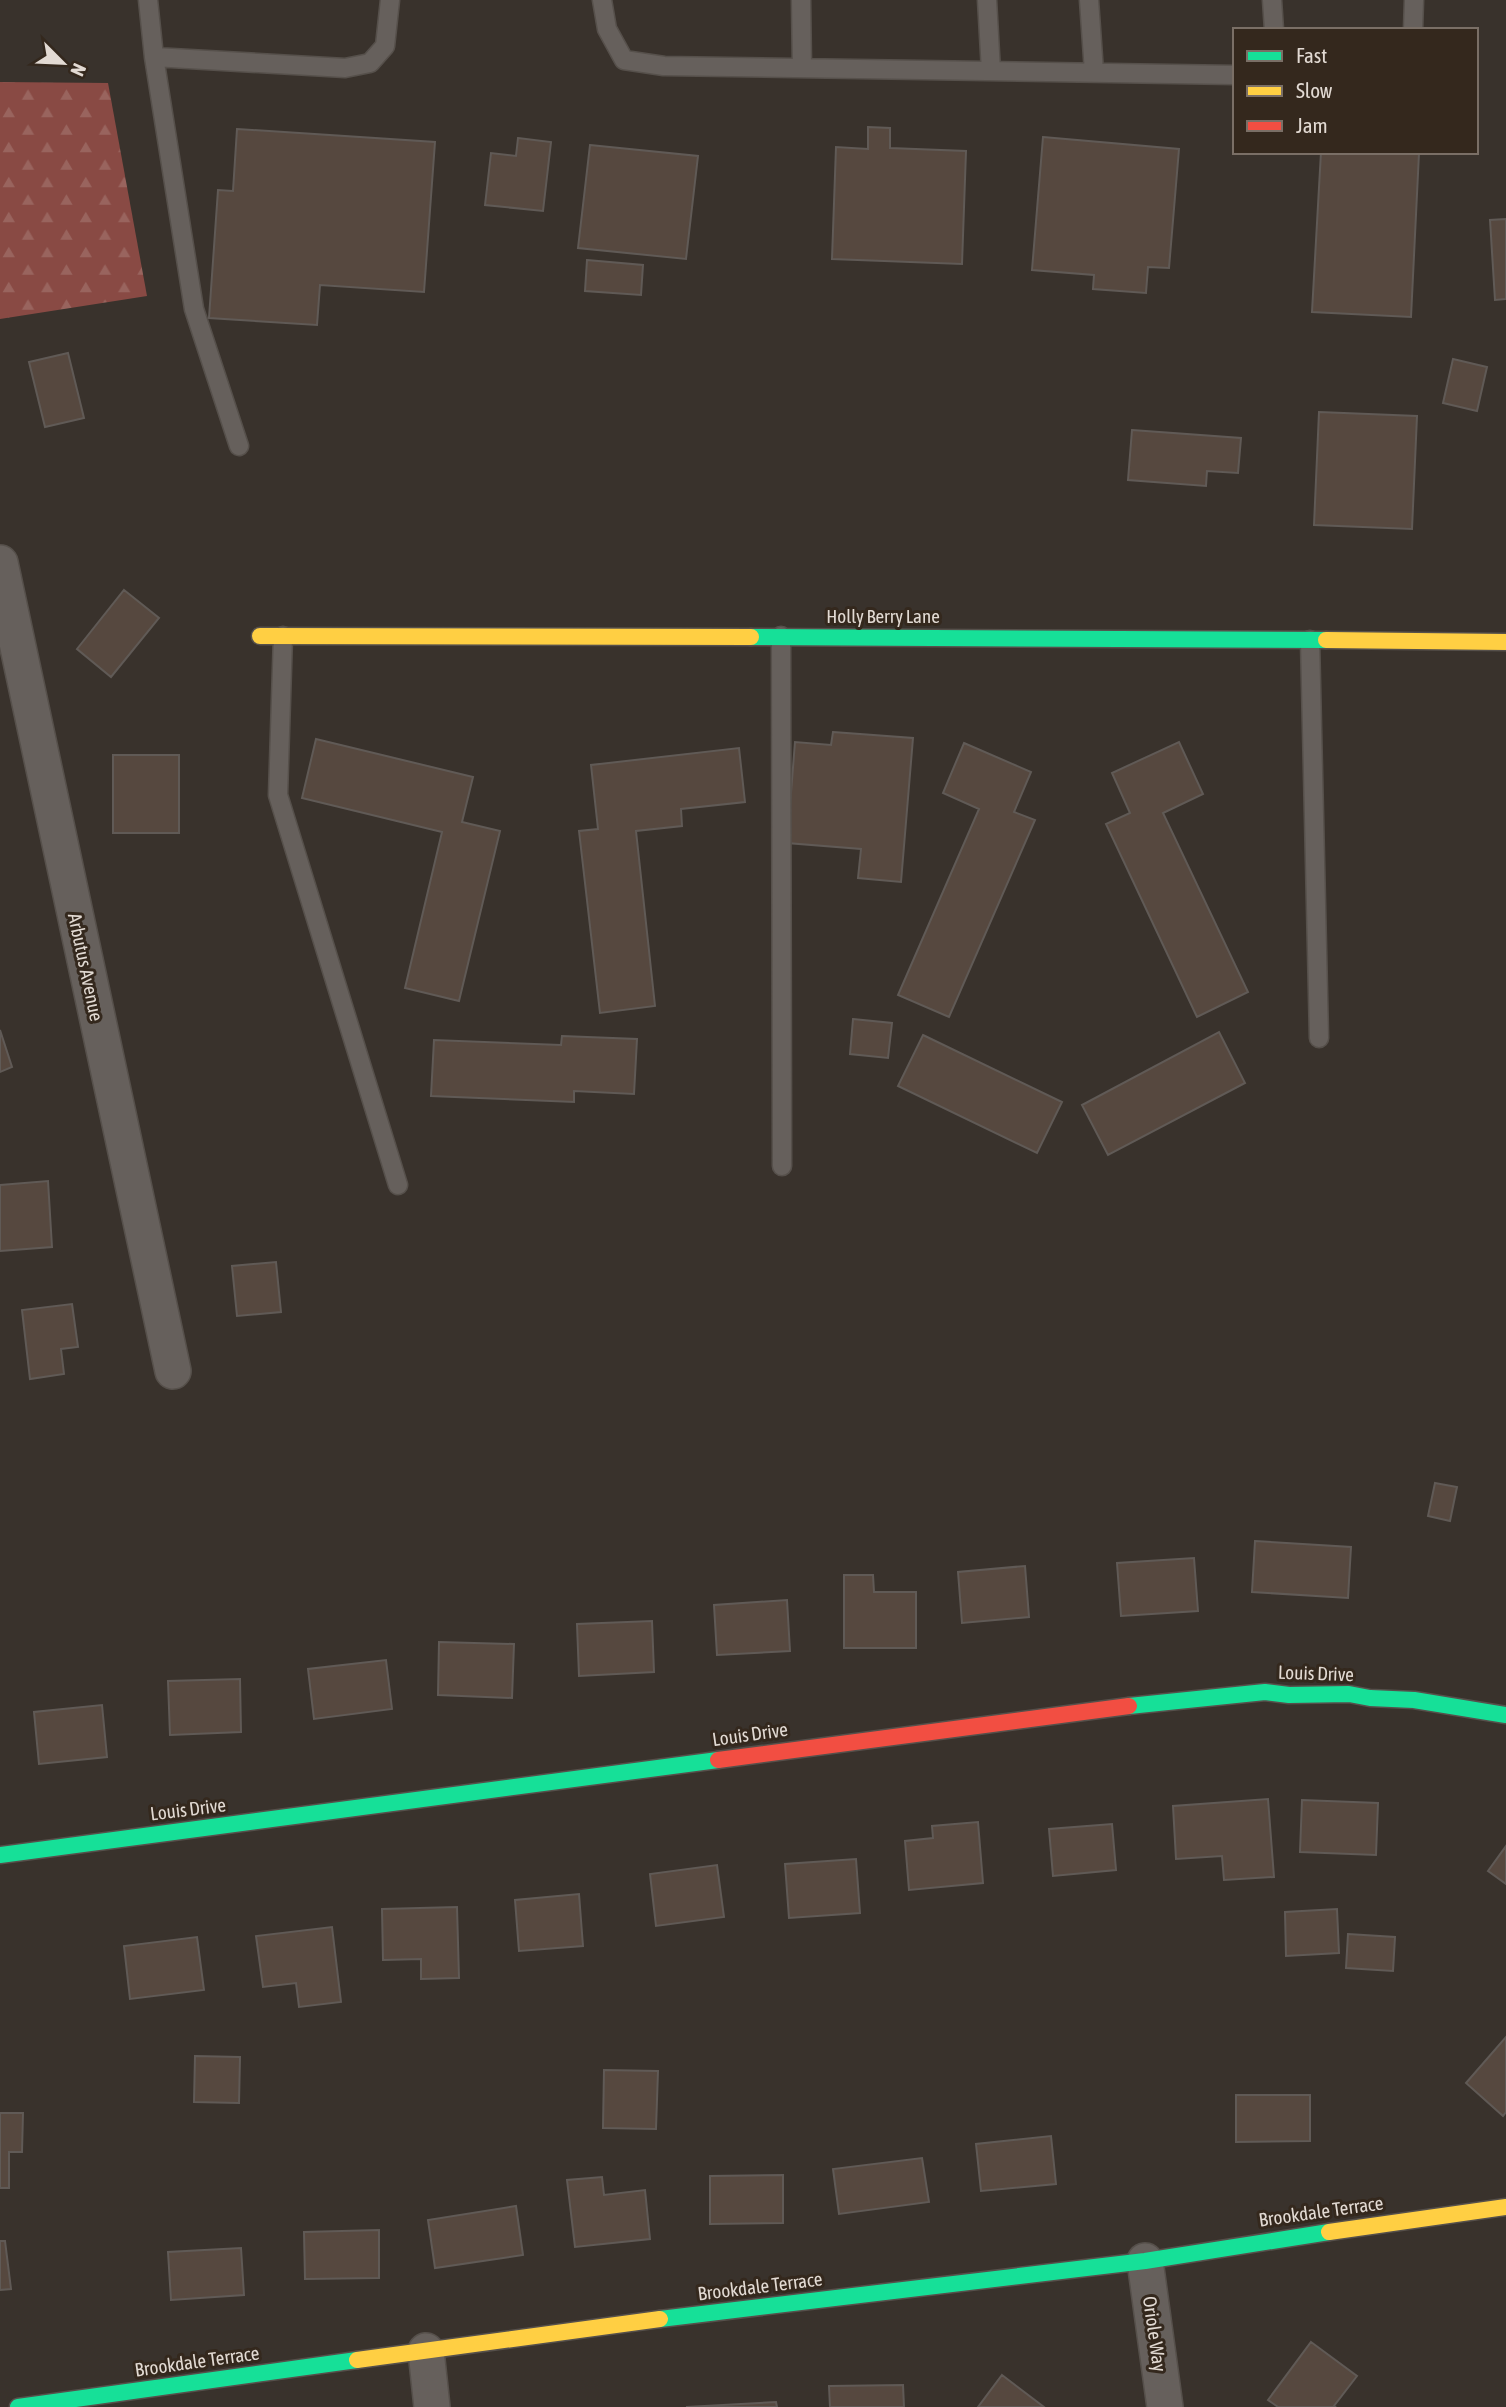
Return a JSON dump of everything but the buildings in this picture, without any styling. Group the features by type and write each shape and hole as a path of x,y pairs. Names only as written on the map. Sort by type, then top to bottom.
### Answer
{"street":[{"name":"Arbutus Avenue","path":"0,563 173,1371"},
{"name":"Holly Berry Lane","path":"260,636 781,636 1506,642"},
{"name":"Louis Drive","path":"0,1855 1156,1702 1265,1692 1289,1695 1349,1694 1414,1700 1506,1715"},
{"name":"Brookdale Terrace","path":"18,2407 606,2325 1145,2261 1247,2243 1506,2207"},
{"name":"Oriole Way","path":"1145,2261 1165,2407"},
{"path":"426,2351 432,2407"}],"lane":[{"path":"148,0 154,57 194,309 239,446"},
{"path":"154,57 345,68 370,63 385,46 390,0"},
{"path":"602,0 607,29 624,60 664,66 1233,75"},
{"path":"801,0 802,68"},
{"path":"987,0 991,71"},
{"path":"1089,0 1094,72"},
{"path":"1272,0 1274,28"},
{"path":"1413,0 1413,28"},
{"path":"283,636 278,794 398,1185"},
{"path":"781,636 782,1167"},
{"path":"1310,640 1319,1038"}],"green space":[{"path":"0,82 108,83 147,296 0,319"}],"traffic: fast":[{"path":"751,637 1326,640"},
{"path":"1129,1706 1265,1692 1289,1695 1349,1694 1414,1700 1506,1715"},
{"path":"0,1855 718,1760"},
{"path":"660,2319 1145,2261 1329,2232"},
{"path":"18,2407 357,2360"}],"traffic: slow":[{"path":"260,636 751,637"},
{"path":"1326,640 1506,642"},
{"path":"1329,2232 1506,2207"},
{"path":"357,2360 660,2319"}],"traffic: jam":[{"path":"718,1760 1129,1706"}]}
